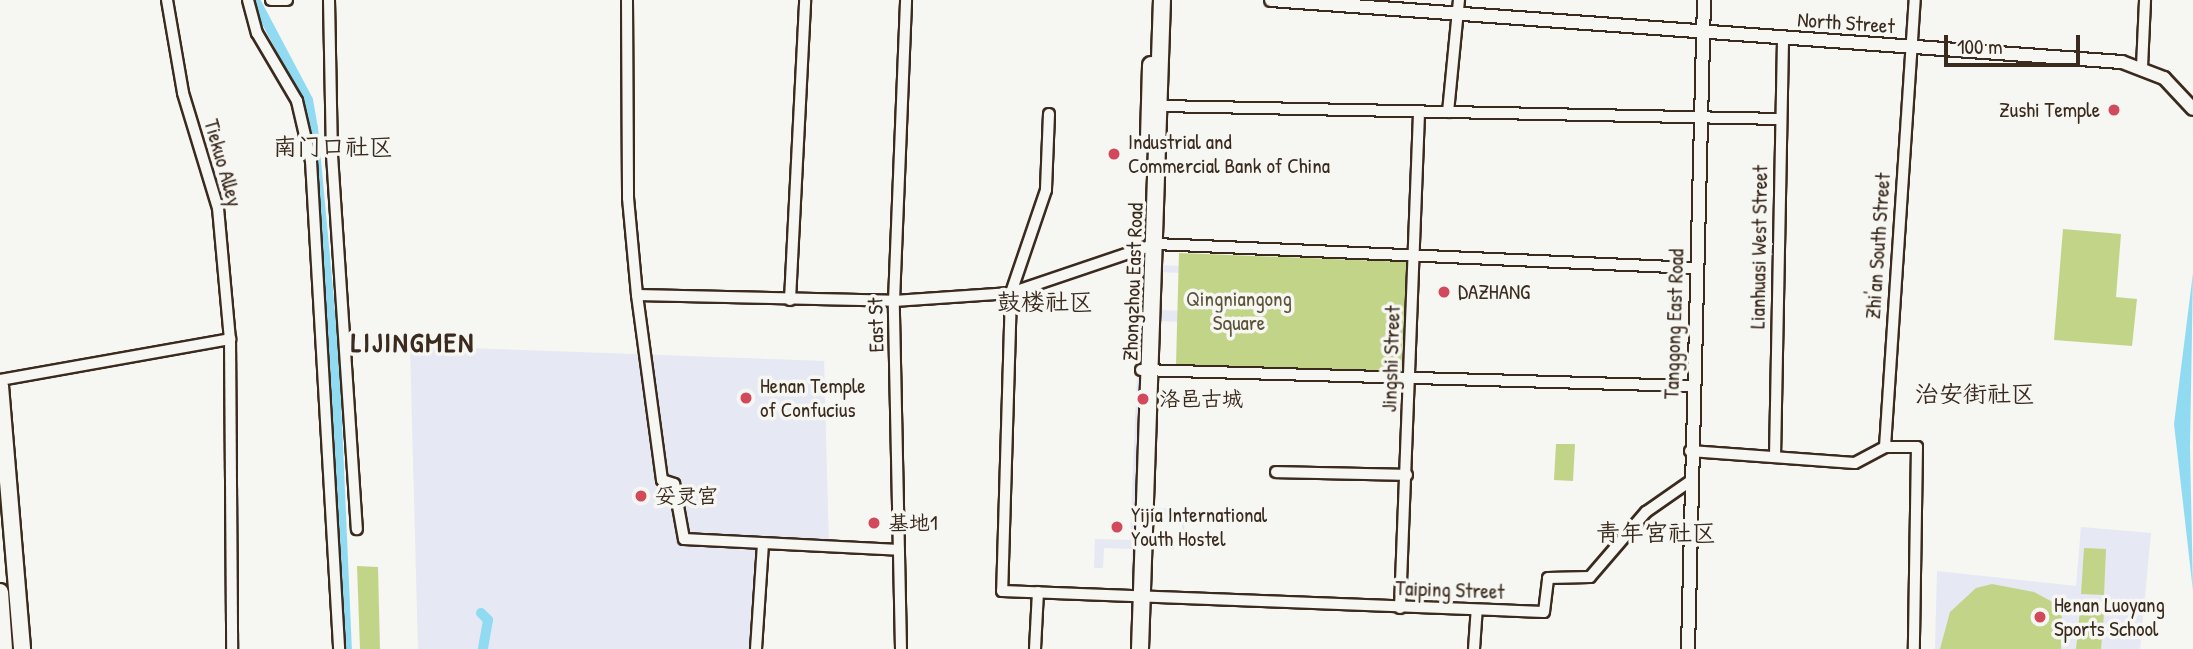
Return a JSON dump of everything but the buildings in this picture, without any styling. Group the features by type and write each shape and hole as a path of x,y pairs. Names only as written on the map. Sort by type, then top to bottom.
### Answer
{"main road":[{"name":"Zhongzhou East Road","path":"1152,0 1152,245"},
{"name":"Zhongzhou East Road","path":"1130,649 1137,594 1152,245 1161,106 1162,0"},
{"path":"0,386 22,649"},
{"path":"0,592 4,649"},
{"name":"Zhongzhou East Road","path":"1137,594 1140,649"}],"street":[{"name":"Tiekuo Alley","path":"167,0 183,93 218,208 230,339 232,649"},
{"path":"248,0 257,33 297,100 311,161 339,649"},
{"path":"271,0 287,0"},
{"path":"329,0 332,155 357,529"},
{"path":"627,0 628,198 637,295 662,480 674,484 684,539 899,550"},
{"path":"790,300 805,0"},
{"name":"East St","path":"901,649 894,301 906,0"},
{"name":"North Street","path":"1271,0 1458,6"},
{"name":"North Street","path":"1388,0 2142,63 2168,72 2193,100"},
{"name":"Tanggong East Road","path":"1688,649 1691,386 1704,0"},
{"name":"Zhi'an South Street","path":"1885,447 1914,0"},
{"path":"2142,63 2145,0"},
{"path":"1448,112 1458,6"},
{"name":"North Street","path":"1702,28 1783,37 1911,44"},
{"name":"Lianhuasi West Street","path":"1775,457 1783,37"},
{"name":"North Street","path":"2142,63 2164,78 2193,109"},
{"path":"1161,106 1699,115 1780,119"},
{"name":"Jingshi Street","path":"1400,608 1419,112"},
{"path":"1011,297 1046,190 1049,114"},
{"path":"637,295 894,301 1011,297 1152,245 1695,268"},
{"name":"Taiping Street","path":"1011,297 1002,591 1137,594 1400,608 1544,612 1548,578 1590,577 1646,512 1689,482"},
{"path":"0,380 230,339"},
{"path":"1146,370 1691,386"},
{"path":"1690,451 1855,463 1885,447 1917,447 1914,649"},
{"path":"1276,472 1407,475"},
{"path":"756,649 763,544"},
{"path":"1035,649 1038,592"},
{"path":"1474,649 1477,610"}],"shaded area":[{"path":"1153,265 1212,267 1211,274 1158,272 1160,310 1270,315 1270,325 1159,321 1151,508 1185,509 1184,539 1181,517 1150,516 1147,575 1131,574 1132,549 1104,548 1103,568 1094,568 1095,539 1130,540 1141,281 1152,281"},
{"path":"410,346 824,361 829,547 763,544 756,649 418,649"},
{"name":"Henan Luoyang Sports School","path":"2081,527 2151,533 2140,649 1935,649 1937,571 2076,586"}],"green space":[{"path":"2063,229 2121,234 2116,297 2137,299 2132,346 2054,340"},
{"name":"Qingniangong Square","path":"1179,253 1407,262 1401,374 1176,365"},
{"path":"1556,444 1575,444 1573,481 1554,480"},
{"path":"2084,548 2106,549 2104,595 2081,594"},
{"path":"357,566 378,567 380,649 360,649"},
{"path":"1992,584 2034,592 2062,607 2061,649 1940,649 1950,612 1976,588"},
{"path":"2080,610 2104,613 2101,649 2076,649"}],"water":[{"path":"2193,273 2190,447 2193,591 2174,424"}],"waterway":[{"path":"255,0 308,100 313,128 334,354 347,649"},
{"path":"481,613 488,620 483,649"}],"place":[{"name":"Zushi Temple","path":"2114,110"},
{"name":"Industrial and Commercial Bank of China","path":"1114,154"},
{"name":"DAZHANG","path":"1444,292"},
{"name":"Henan Temple of Confucius","path":"746,398"},
{"name":"洛邑古城","path":"1143,399"},
{"name":"妥灵宫","path":"641,496"},
{"name":"基地1","path":"874,523"},
{"name":"Yijia International Youth Hostel","path":"1117,527"},
{"name":"Henan Luoyang Sports School","path":"2040,617"}],"district":[{"name":"南门口社区","path":"333,147"},
{"name":"鼓楼社区","path":"1045,302"},
{"name":"LIJINGMEN","path":"413,342"},
{"name":"治安街社区","path":"1975,394"},
{"name":"青年宫社区","path":"1656,533"}]}
